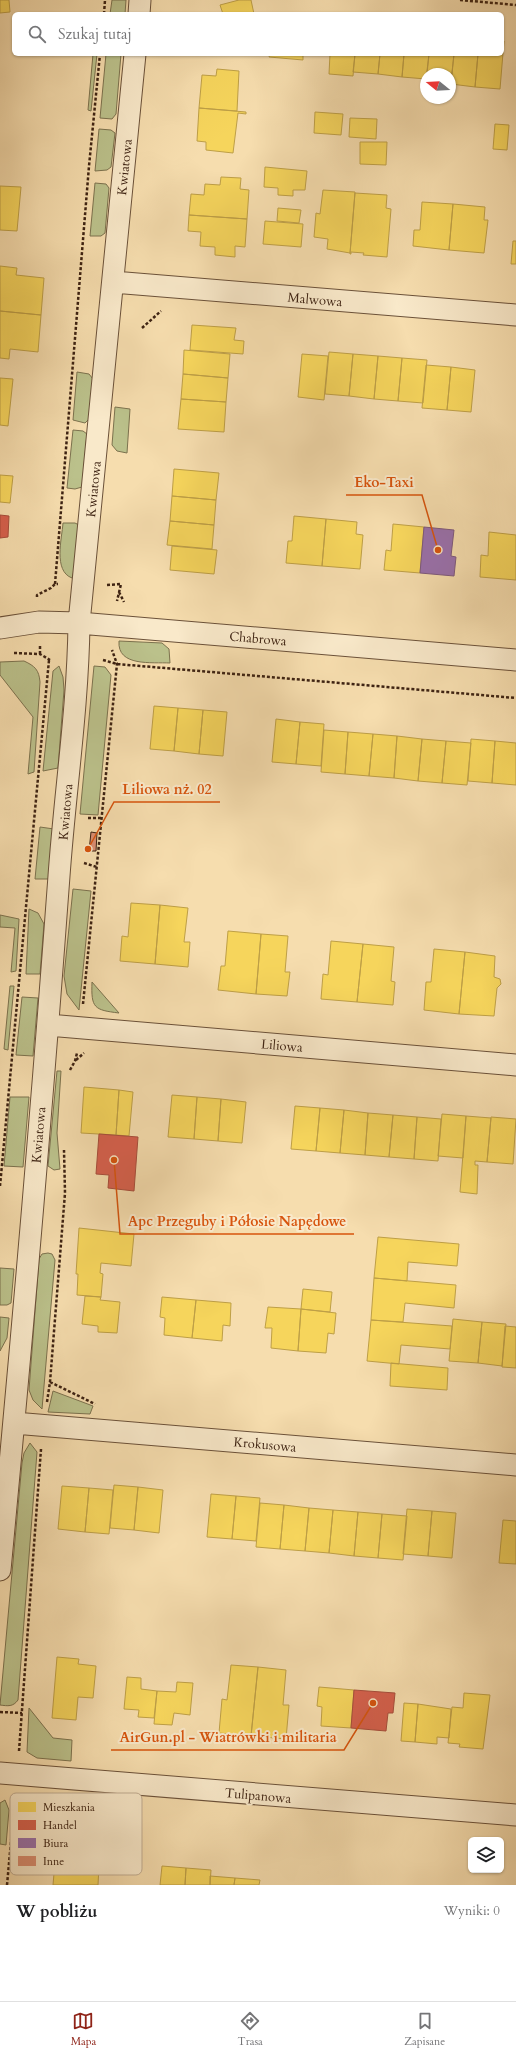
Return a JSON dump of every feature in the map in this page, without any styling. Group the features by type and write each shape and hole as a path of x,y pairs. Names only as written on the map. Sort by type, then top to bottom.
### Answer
{"street":[{"path":"139,12 140,0"},
{"name":"Kwiatowa","path":"0,1570 14,1423 8,1371 48,1026 60,862 78,659 79,623 135,56"},
{"name":"Malwowa","path":"113,282 516,315"},
{"name":"Chabrowa","path":"0,628 39,622 79,623 516,660"},
{"name":"Liliowa","path":"48,1026 516,1065"},
{"name":"Krokusowa","path":"14,1423 516,1465"},
{"name":"Tulipanowa","path":"9,1774 516,1816"}],"path":[{"path":"104,12 105,0"},
{"path":"460,0 516,5"},
{"path":"55,584 88,174 100,56"},
{"path":"7,653 40,654 49,660 102,659 117,664 516,698"},
{"path":"0,1186 49,660"},
{"path":"67,1075 76,1061 81,1028 117,664"},
{"path":"7,1885 9,1774 22,1713 42,1426 50,1382 65,1193 64,1148"},
{"path":"0,1712 22,1713"}],"green space":[{"path":"112,0 126,0 125,12 110,12"},
{"path":"93,56 97,56 91,111 88,110"},
{"path":"106,56 121,56 116,114 112,119 100,118"},
{"path":"99,129 111,130 115,133 111,167 107,170 95,171"},
{"path":"95,183 106,184 109,188 105,233 101,236 90,236"},
{"path":"77,372 89,374 93,379 89,419 85,423 73,420"},
{"path":"115,407 130,409 127,453 117,451 112,445"},
{"path":"73,430 83,431 87,434 82,487 75,489 67,488"},
{"path":"63,523 75,523 79,525 75,568 72,578 62,569 60,545"},
{"path":"119,641 162,643 169,649 170,663 145,662 130,659 124,655 120,649"},
{"path":"24,661 36,669 39,674 40,682 34,772 28,774 33,717 0,675 0,662"},
{"path":"59,666 63,677 64,690 58,768 43,771 53,671"},
{"path":"94,666 105,667 111,675 98,815 80,814"},
{"path":"40,827 54,829 49,879 35,879"},
{"path":"73,889 91,891 79,1010 67,994 64,976"},
{"path":"29,909 38,913 44,924 40,974 26,974"},
{"path":"0,915 19,919 16,971 11,972 15,928 0,927"},
{"path":"92,982 119,1013 104,1011 96,1006 92,997"},
{"path":"10,986 14,986 8,1050 4,1049"},
{"path":"22,997 38,998 33,1056 16,1055"},
{"path":"57,1071 61,1071 57,1133 60,1169 54,1170 48,1166"},
{"path":"10,1097 29,1097 23,1167 4,1166"},
{"path":"42,1254 52,1254 55,1260 42,1409 33,1400 29,1390 39,1259"},
{"path":"0,1268 14,1269 11,1303 7,1305 0,1305"},
{"path":"0,1317 9,1318 7,1338 0,1351"},
{"path":"53,1391 93,1406 90,1414 48,1412"},
{"path":"30,1443 37,1452 18,1700 10,1706 5,1706 0,1705 22,1463 24,1453"},
{"path":"29,1708 53,1738 72,1740 71,1761 37,1758 27,1752"},
{"path":"5,1800 9,1810 6,1845 0,1844 0,1803"}],"building: Mieszkania":[{"path":"0,0 9,0 10,12 0,13"},
{"path":"239,0 251,0 254,12 222,12 220,5"},
{"path":"303,56 303,60 269,57"},
{"path":"330,56 355,56 353,76 329,74"},
{"path":"355,56 380,56 378,74 353,72"},
{"path":"380,56 404,56 402,77 378,74"},
{"path":"404,56 429,56 427,68 420,68 420,78 402,77"},
{"path":"429,56 454,56 452,68 428,68"},
{"path":"454,56 478,56 475,87 456,85 456,68 453,68"},
{"path":"478,56 503,56 500,89 475,87"},
{"path":"217,69 239,71 237,111 199,108 202,75 216,76"},
{"path":"199,108 246,112 246,114 238,113 233,153 206,150 206,142 197,141"},
{"path":"315,112 343,114 341,135 314,133"},
{"path":"350,118 377,119 376,139 349,137"},
{"path":"495,124 509,125 507,150 493,149"},
{"path":"360,142 387,142 386,165 360,164"},
{"path":"265,167 307,171 305,190 293,190 293,196 278,195 278,188 264,187"},
{"path":"221,177 241,178 240,189 249,190 247,219 189,215 191,194 204,195 205,184 220,185"},
{"path":"0,186 21,187 17,231 0,230"},
{"path":"323,190 355,192 350,253 327,249 328,239 314,237 316,213 320,214"},
{"path":"355,193 387,195 386,208 391,209 387,257 363,255 364,253 351,252 350,254"},
{"path":"422,202 453,204 449,250 413,246 414,230 420,230"},
{"path":"453,204 485,207 484,220 488,220 484,253 449,250"},
{"path":"278,208 301,210 299,223 277,221"},
{"path":"189,215 247,219 245,247 235,246 235,257 215,255 215,247 200,246 201,232 188,231"},
{"path":"265,221 303,224 301,247 263,244"},
{"path":"513,241 516,241 516,264 511,264"},
{"path":"0,266 17,268 16,275 44,278 41,315 0,311"},
{"path":"0,311 41,315 38,352 10,349 9,359 0,358"},
{"path":"192,325 236,328 234,340 244,341 243,354 190,350"},
{"path":"184,350 230,354 228,378 183,374"},
{"path":"329,352 353,354 349,396 325,394"},
{"path":"302,354 328,356 324,400 298,397"},
{"path":"353,354 378,356 374,399 349,396"},
{"path":"378,356 402,358 398,401 374,399"},
{"path":"402,358 427,360 423,403 398,401"},
{"path":"426,365 451,367 447,410 422,408"},
{"path":"451,367 475,370 471,412 447,410"},
{"path":"183,374 228,378 226,402 181,399"},
{"path":"0,378 13,379 8,426 0,425"},
{"path":"181,399 226,402 224,432 178,429"},
{"path":"174,469 219,473 216,500 172,496"},
{"path":"0,475 13,476 10,503 0,502"},
{"path":"172,496 216,500 214,525 170,521"},
{"path":"294,516 326,519 322,566 286,563 288,541 292,541"},
{"path":"326,519 357,522 356,534 363,535 360,569 322,566"},
{"path":"170,521 214,525 212,549 167,545"},
{"path":"393,524 424,527 420,573 384,570 386,550 391,551"},
{"path":"489,532 516,535 516,580 480,577 481,555 488,556"},
{"path":"172,546 217,550 214,574 170,570"},
{"path":"154,706 178,708 174,751 150,749"},
{"path":"178,708 203,710 199,754 174,751"},
{"path":"203,710 227,712 223,756 199,754"},
{"path":"276,719 300,722 296,764 272,762"},
{"path":"300,722 324,724 321,766 296,764"},
{"path":"324,730 348,732 345,774 321,772"},
{"path":"348,732 373,734 369,776 345,774"},
{"path":"373,734 397,736 394,778 369,776"},
{"path":"397,736 422,739 418,781 394,778"},
{"path":"422,739 446,741 442,783 418,781"},
{"path":"471,739 495,741 492,783 468,781"},
{"path":"446,741 471,743 467,785 442,783"},
{"path":"495,741 516,743 516,785 492,783"},
{"path":"131,903 160,905 155,964 120,961 122,936 128,937"},
{"path":"160,905 188,908 184,942 190,942 188,967 155,964"},
{"path":"228,931 261,934 256,994 218,990 221,966 225,966"},
{"path":"261,934 288,936 285,972 290,972 287,996 256,994"},
{"path":"331,941 363,944 357,1002 321,999 323,974 328,975"},
{"path":"363,944 394,947 391,981 395,982 393,1005 357,1002"},
{"path":"434,949 465,952 459,1014 424,1010 426,982 431,982"},
{"path":"465,952 495,956 494,977 500,979 501,984 497,988 494,1016 459,1014"},
{"path":"84,1087 119,1090 116,1135 81,1133"},
{"path":"119,1090 133,1092 129,1136 116,1135"},
{"path":"172,1095 197,1097 194,1139 168,1137"},
{"path":"197,1097 221,1099 218,1141 194,1139"},
{"path":"221,1099 246,1102 242,1143 218,1141"},
{"path":"295,1106 320,1108 316,1151 291,1149"},
{"path":"320,1108 344,1110 340,1153 316,1151"},
{"path":"344,1110 368,1113 365,1155 340,1153"},
{"path":"368,1113 393,1115 389,1157 365,1155"},
{"path":"442,1114 466,1116 463,1158 438,1156"},
{"path":"393,1115 417,1117 414,1159 389,1157"},
{"path":"466,1116 491,1118 487,1162 475,1161 475,1165 478,1165 477,1194 460,1192"},
{"path":"417,1117 441,1119 438,1161 414,1159"},
{"path":"491,1117 516,1119 513,1164 487,1162"},
{"path":"79,1228 134,1234 131,1266 101,1263 100,1273 103,1274 101,1297 77,1295 78,1274 76,1274"},
{"path":"378,1237 459,1244 457,1266 408,1262 407,1281 374,1278"},
{"path":"374,1278 456,1285 454,1308 405,1303 403,1322 371,1320"},
{"path":"303,1289 332,1292 330,1312 301,1309"},
{"path":"85,1296 101,1297 100,1300 120,1302 117,1333 98,1332 98,1326 82,1324"},
{"path":"162,1297 196,1300 192,1338 164,1335 165,1318 160,1317"},
{"path":"196,1300 231,1303 230,1326 223,1325 222,1341 192,1338"},
{"path":"268,1307 301,1309 298,1351 271,1348 272,1328 265,1328"},
{"path":"301,1309 336,1313 334,1334 328,1333 326,1353 298,1351"},
{"path":"453,1319 482,1322 478,1363 449,1361"},
{"path":"371,1320 452,1326 450,1349 401,1345 399,1364 367,1361"},
{"path":"482,1322 506,1324 502,1366 478,1363"},
{"path":"505,1326 516,1327 516,1368 502,1367"},
{"path":"391,1363 448,1368 447,1390 390,1386"},
{"path":"114,1485 138,1487 134,1530 110,1528"},
{"path":"62,1486 89,1488 85,1532 58,1529"},
{"path":"138,1487 163,1490 159,1533 134,1530"},
{"path":"89,1488 113,1490 109,1534 85,1532"},
{"path":"211,1494 236,1496 232,1539 207,1537"},
{"path":"236,1496 260,1498 256,1541 232,1539"},
{"path":"260,1503 284,1505 280,1549 256,1547"},
{"path":"284,1505 309,1508 305,1551 280,1549"},
{"path":"309,1508 333,1510 329,1553 305,1551"},
{"path":"407,1509 432,1511 428,1556 403,1554"},
{"path":"333,1510 358,1512 354,1556 329,1553"},
{"path":"432,1511 456,1513 452,1558 428,1556"},
{"path":"358,1512 382,1514 378,1558 354,1556"},
{"path":"382,1514 407,1516 403,1560 378,1558"},
{"path":"503,1520 516,1521 516,1564 499,1563"},
{"path":"57,1657 79,1659 78,1664 96,1666 93,1698 78,1697 76,1720 52,1718"},
{"path":"231,1665 258,1667 251,1736 219,1733 222,1699 227,1700"},
{"path":"258,1667 286,1670 283,1705 289,1705 286,1739 251,1736"},
{"path":"127,1677 141,1678 141,1689 157,1691 154,1718 138,1717 139,1710 124,1709"},
{"path":"177,1682 193,1683 190,1715 174,1713 172,1725 154,1724 157,1691 176,1692"},
{"path":"319,1687 354,1690 351,1728 321,1726 322,1707 317,1706"},
{"path":"464,1693 490,1695 483,1749 459,1747 460,1744 448,1743 452,1707 463,1708"},
{"path":"404,1703 418,1704 415,1742 401,1741"},
{"path":"418,1704 451,1709 449,1738 437,1737 437,1744 415,1742"},
{"path":"162,1866 186,1868 185,1885 160,1885"},
{"path":"186,1868 211,1870 210,1885 185,1885"},
{"path":"54,1875 98,1875 98,1885 53,1885"},
{"path":"210,1876 235,1878 234,1885 210,1885"},
{"path":"235,1878 260,1880 259,1885 234,1885"}],"building: Handel":[{"path":"0,515 9,516 8,537 0,538"},
{"path":"99,1134 138,1137 134,1191 108,1188 109,1175 96,1174"},
{"path":"354,1690 395,1693 393,1713 388,1713 386,1731 351,1728"}],"building: Biura":[{"path":"424,527 454,530 451,556 456,557 454,576 420,573"}],"building: Inne":[{"path":"91,832 97,833 96,851 89,851"}],"place":[{"name":"Eko-Taxi","path":"438,550"},
{"name":"Liliowa nż. 02","path":"88,849"},
{"name":"Apc Przeguby i Półosie Napędowe","path":"114,1160"},
{"name":"AirGun.pl - Wiatrówki i militaria","path":"373,1703"}]}
